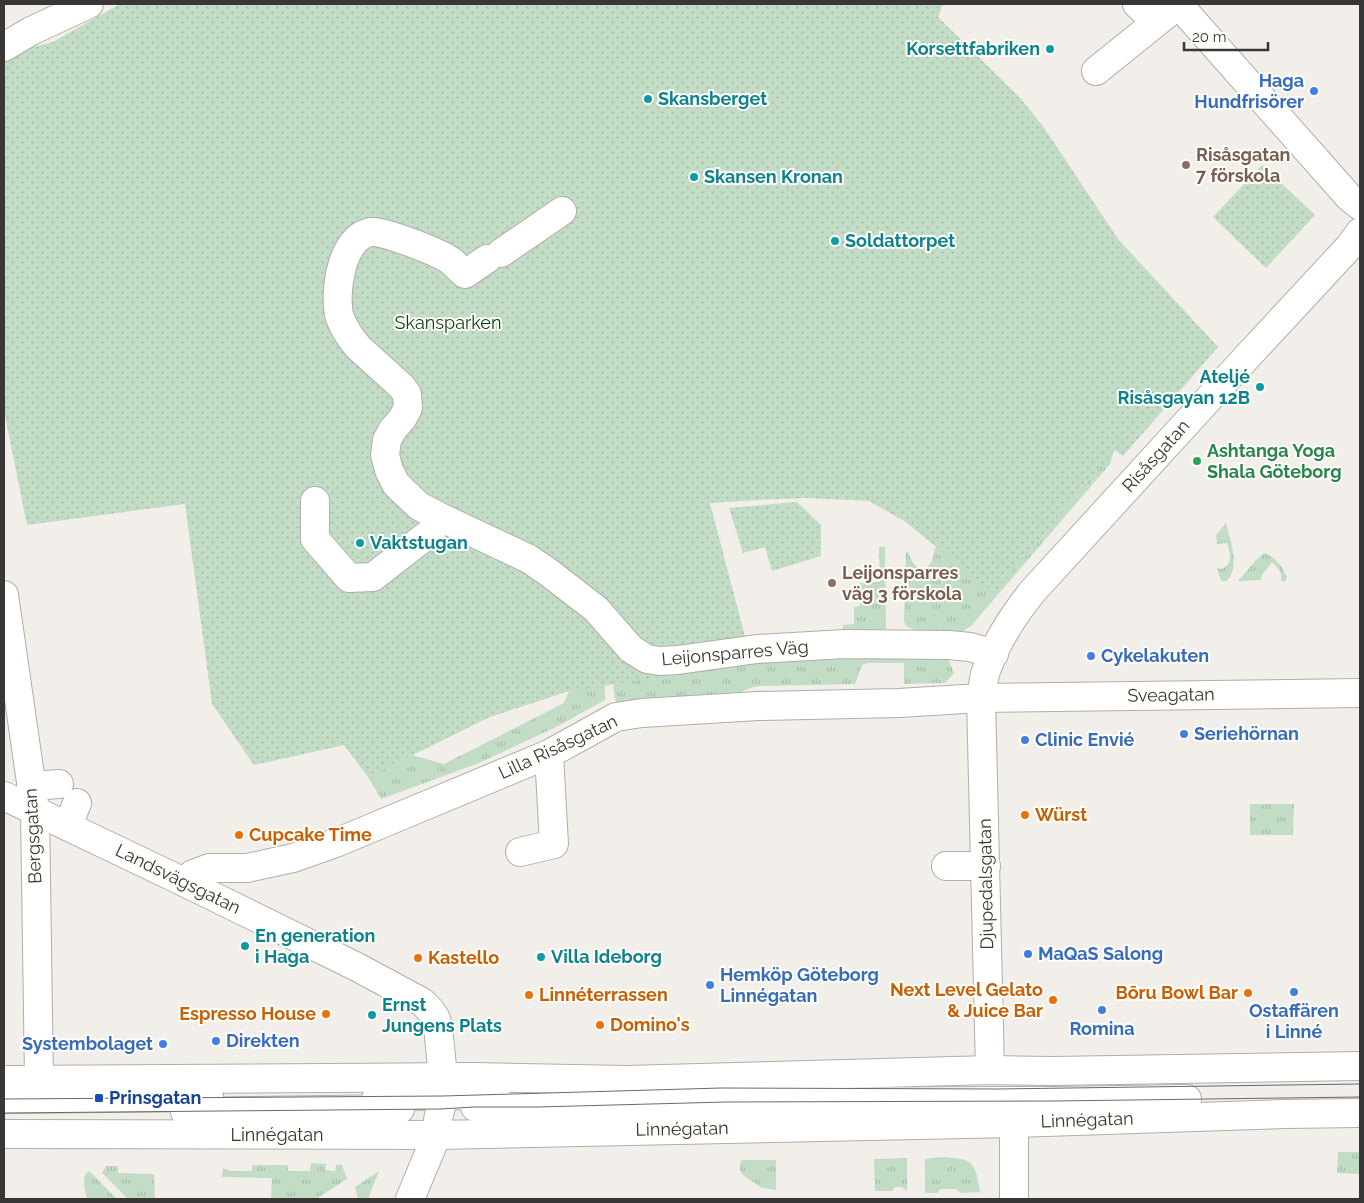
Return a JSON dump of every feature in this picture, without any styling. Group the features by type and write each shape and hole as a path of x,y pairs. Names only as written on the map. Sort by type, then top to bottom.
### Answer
{"street":[{"path":"4,47 31,30 90,4"},
{"path":"1096,71 1146,13 1178,4 1360,206"},
{"name":"Leijonsparres Väg","path":"562,211 465,274 450,260 438,254 379,232 365,234 355,241 348,251 342,265 338,290 340,317 352,340 358,347 402,387 407,394 408,408 402,419 392,429 385,454 389,470 396,484 419,506 529,560 548,572 596,609 631,649 647,659 660,661 678,660 757,649 845,644 950,644 970,647 994,654"},
{"name":"Risåsgatan","path":"981,698 986,672 999,641 1014,615 1032,592 1349,247 1360,232"},
{"path":"315,501 315,539 349,578 373,577 431,532 440,517"},
{"name":"Bergsgatan","path":"4,595 33,798 39,1079"},
{"name":"Sveagatan","path":"981,698 1360,693"},
{"name":"Lilla Risåsgatan","path":"184,882 192,874 209,868 247,868 292,858 338,842 549,754 616,717 642,713 758,706 899,703 981,698"},
{"name":"Djupedalsgatan","path":"981,698 990,1070"},
{"path":"520,852 554,844 549,754"},
{"name":"Landsvägsgatan","path":"4,796 33,798 68,804 184,882 358,967 422,1002 435,1017 440,1036 441,1104"},
{"path":"33,798 68,804"},
{"path":"946,866 986,866"},
{"name":"Linnégatan","path":"4,1134 441,1104 626,1080 990,1070 1054,1071 1360,1066"},
{"name":"Linnégatan","path":"4,1080 39,1079 441,1104 1014,1123 1360,1113"},
{"path":"4,1113 441,1104 721,1088 998,1089 1360,1084"},
{"path":"4,1099 441,1104 474,1107 537,1107 726,1102 1045,1101 1360,1097"},
{"path":"410,1199 427,1161 441,1104"},
{"path":"1014,1123 1014,1199"}],"green space":[{"name":"Skansparken","path":"120,4 943,4 938,17 1022,100 1045,129 1118,239 1218,347 1123,456 1115,450 994,593 904,521 869,501 806,498 710,503 752,663 569,691 490,717 368,777 344,745 254,765 212,704 185,504 27,525 4,411 4,58 9,53 53,42"},
{"path":"1262,165 1315,215 1266,268 1213,217"},
{"path":"1099,443 1126,449 1121,454 1114,449 1110,464 971,626 956,635 918,631 906,626 904,621 906,551 916,566 924,570 930,563 935,548 958,541"},
{"path":"797,502 821,525 821,556 772,571 765,547 743,553 729,508"},
{"path":"1226,523 1234,561 1231,575 1227,581 1221,581 1217,568 1221,569 1228,564 1230,555 1227,543 1217,544 1216,535"},
{"path":"879,547 885,547 886,629 843,630 843,625 854,624 854,607 860,606 860,583 880,582"},
{"path":"1264,553 1275,559 1281,566 1287,577 1285,582 1281,581 1280,570 1272,562 1262,575 1261,580 1238,581 1257,559"},
{"path":"604,638 605,700 558,726 479,763 381,799 368,777 412,755 444,764 564,703 569,691"},
{"path":"760,656 947,656 954,673 945,683 904,684 904,663 867,663 862,665 855,684 759,686 728,698 618,703 615,700 612,674"},
{"path":"1250,804 1294,804 1293,835 1250,835"},
{"path":"1338,1152 1360,1152 1360,1174 1337,1173"},
{"path":"944,1157 962,1159 972,1164 977,1175 980,1192 961,1193 955,1189 941,1189 937,1193 925,1193 925,1159"},
{"path":"907,1158 907,1191 902,1187 895,1187 892,1191 875,1191 874,1159"},
{"path":"741,1160 776,1160 776,1190 762,1188 743,1175 740,1170"},
{"path":"311,1163 326,1164 325,1170 335,1171 336,1165 342,1165 347,1179 316,1199 271,1199 272,1178 222,1177 223,1168 230,1171 252,1171 252,1165 288,1165 288,1171 310,1171"},
{"path":"106,1166 118,1166 118,1173 154,1174 155,1199 128,1199 102,1173"},
{"path":"88,1171 117,1199 87,1199 84,1181"},
{"path":"379,1171 368,1199 358,1199 355,1187"}],"tram line":[{"path":"4,1099 443,1096 721,1088 998,1089 1360,1084"},
{"path":"4,1113 441,1109 726,1102 1054,1101 1360,1097"}],"place":[{"name":"Korsettfabriken","path":"1050,49"},
{"name":"Haga Hundfrisörer","path":"1314,91"},
{"name":"Skansberget","path":"648,99"},
{"name":"Risåsgatan 7 förskola","path":"1186,165"},
{"name":"Skansen Kronan","path":"694,177"},
{"name":"Soldattorpet","path":"835,241"},
{"name":"Ateljé Risåsgayan 12B","path":"1260,387"},
{"name":"Ashtanga Yoga Shala Göteborg","path":"1197,461"},
{"name":"Vaktstugan","path":"360,543"},
{"name":"Leijonsparres väg 3 förskola","path":"832,583"},
{"name":"Cykelakuten","path":"1091,656"},
{"name":"Seriehörnan","path":"1184,734"},
{"name":"Clinic Envié","path":"1025,740"},
{"name":"Würst","path":"1025,815"},
{"name":"Cupcake Time","path":"239,835"},
{"name":"En generation i Haga","path":"245,946"},
{"name":"MaQaS Salong","path":"1028,954"},
{"name":"Villa Ideborg","path":"541,957"},
{"name":"Kastello","path":"418,958"},
{"name":"Hemköp Göteborg Linnégatan","path":"710,985"},
{"name":"Ostaffären i Linné","path":"1294,992"},
{"name":"Bōru Bowl Bar","path":"1248,993"},
{"name":"Linnéterrassen","path":"529,995"},
{"name":"Next Level Gelato & Juice Bar","path":"1053,1000"},
{"name":"Romina","path":"1102,1010"},
{"name":"Espresso House","path":"326,1014"},
{"name":"Ernst Jungens Plats","path":"372,1015"},
{"name":"Domino's","path":"600,1025"},
{"name":"Direkten","path":"216,1041"},
{"name":"Systembolaget","path":"163,1044"},
{"name":"Prinsgatan","path":"99,1098"}]}
